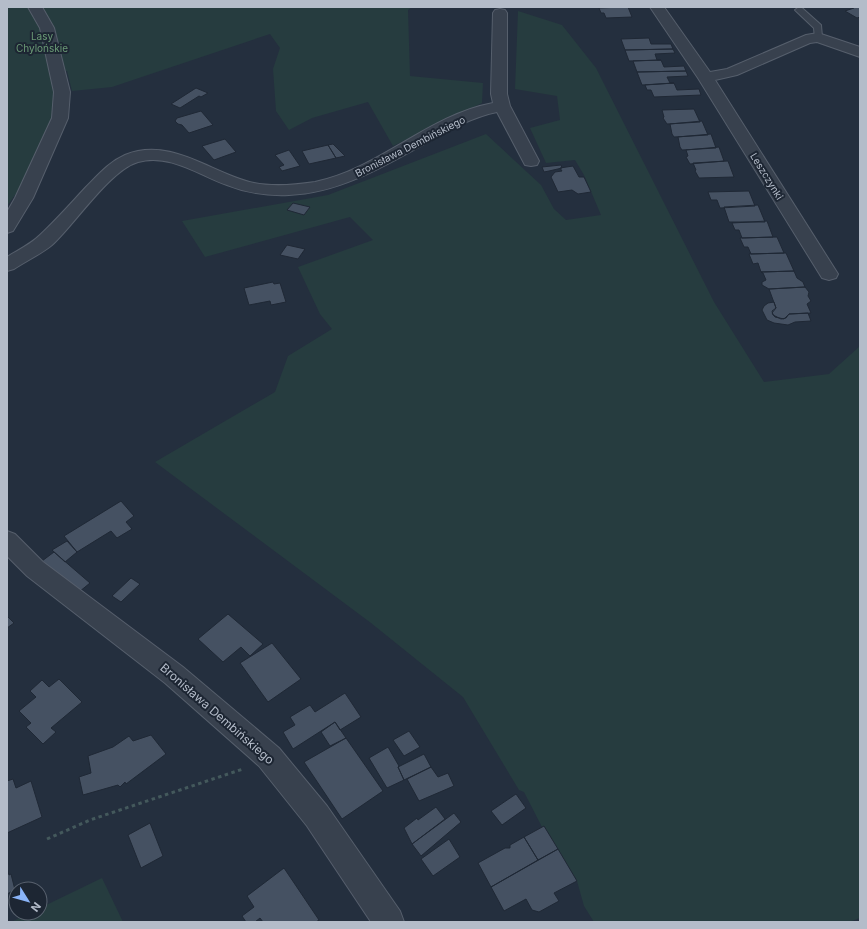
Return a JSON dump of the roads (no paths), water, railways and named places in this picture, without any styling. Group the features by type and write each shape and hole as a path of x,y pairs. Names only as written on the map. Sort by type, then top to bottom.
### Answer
{"street":[{"path":"7,227 24,198 60,118 62,92 47,28 35,7"},
{"name":"Leszczynki","path":"657,7 706,78 829,274"},
{"path":"500,13 499,94 502,106 531,161"},
{"path":"706,78 732,72 806,39 818,37 860,52"},
{"name":"Bronisława Dembińskiego","path":"7,265 45,241 67,220 114,168 126,160 139,155 154,154 169,156 250,187 270,190 318,187 346,178 380,163 436,130 480,111 502,106"},
{"name":"Bronisława Dembińskiego","path":"7,541 35,569 174,675 268,757 317,816 389,922"}],"lane":[{"path":"799,10 818,27 818,37"}],"park label":[{"name":"Lasy Chylońskie","path":"42,42"}]}
